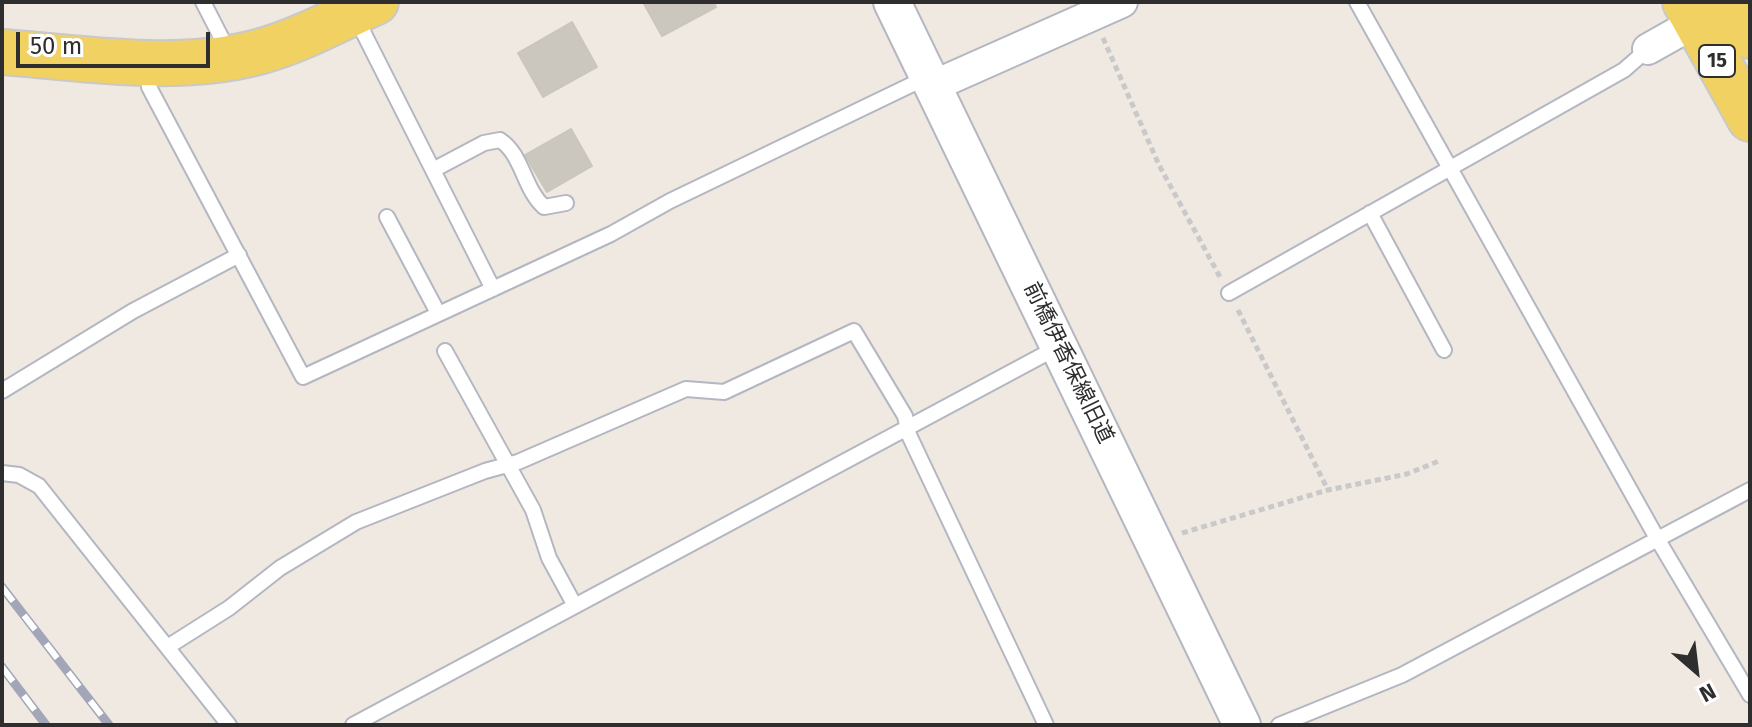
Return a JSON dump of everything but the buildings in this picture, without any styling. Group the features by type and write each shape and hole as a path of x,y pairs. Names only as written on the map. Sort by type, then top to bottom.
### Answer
{"main road":[{"path":"2,52 150,63 223,60 275,47 364,7"},
{"name":"15","path":"1711,7 1750,36"},
{"name":"15","path":"1711,7 1750,119"}],"street":[{"name":"前橋伊香保線旧道","path":"892,2 1242,725"},
{"path":"933,86 1122,2"},
{"path":"1648,49 1711,7"}],"lane":[{"path":"203,2 221,37 223,60"},
{"path":"1357,2 1658,540 1750,695"},
{"path":"364,7 433,170 493,289"},
{"path":"1229,293 1624,70 1648,49"},
{"path":"150,63 149,87 303,377 493,289 915,83 933,86"},
{"path":"433,170 484,143 500,140 511,150 535,199 544,207 566,203"},
{"path":"1370,213 1444,350"},
{"path":"387,217 438,313"},
{"path":"2,391 133,311 239,255"},
{"path":"169,646 229,608 280,568 356,522 507,465 686,389 731,390 848,331 854,331 862,339 908,427 1046,725"},
{"path":"353,725 1060,346"},
{"path":"445,351 533,510 549,558 574,604"},
{"path":"2,473 19,475 39,486 229,725"},
{"path":"1279,725 1402,675 1750,490"}],"path":[{"path":"1093,15 1159,165 1229,293 1328,490"},
{"path":"1155,544 1328,490 1407,474 1439,461"}],"railway":[{"path":"2,587 109,725"},
{"path":"2,667 46,725"}]}
